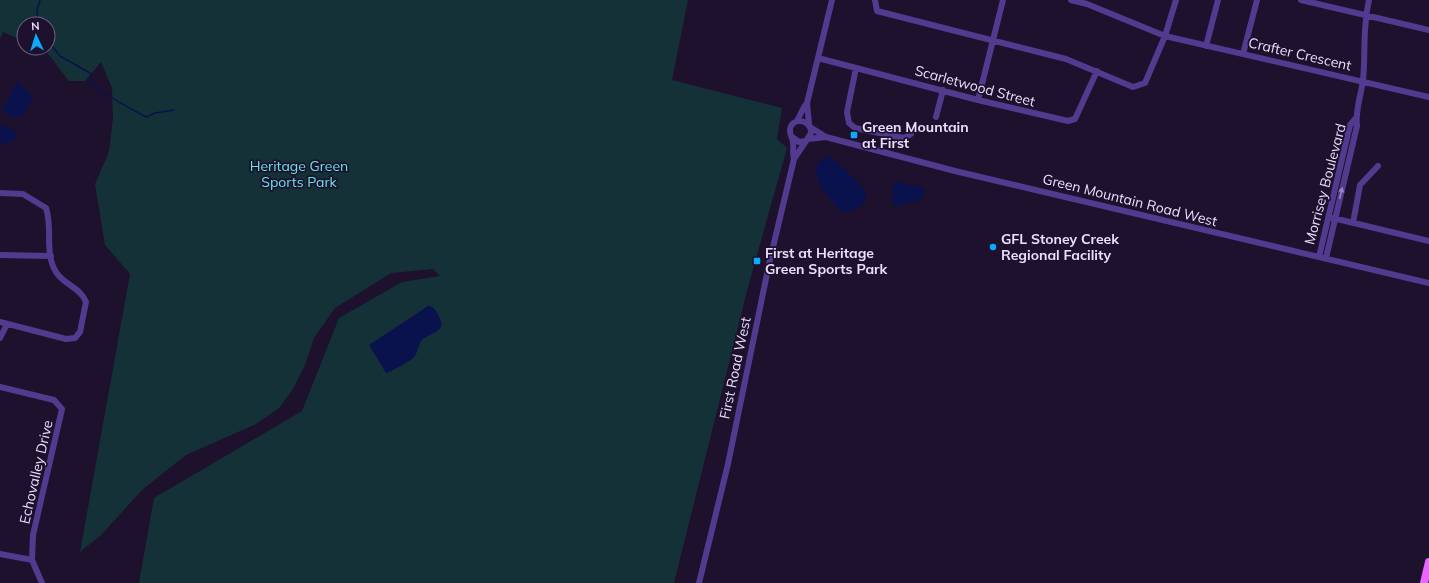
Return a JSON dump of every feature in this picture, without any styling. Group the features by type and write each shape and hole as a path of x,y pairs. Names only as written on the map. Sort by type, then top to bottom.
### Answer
{"main road":[{"path":"1424,583 1429,562"}],"street":[{"path":"807,103 797,121 790,128 792,137 799,142 807,140 811,133 807,103 832,0"},
{"path":"875,0 877,10 1066,59 1133,87 1146,83 1165,36 1176,0"},
{"path":"978,100 1004,0"},
{"name":"Crafter Crescent","path":"1071,0 1087,4 1165,36 1429,97"},
{"path":"1206,46 1218,0"},
{"path":"1243,54 1257,0"},
{"path":"1301,0 1429,30"},
{"name":"Morrisey Boulevard","path":"1326,258 1332,217 1350,125 1356,118 1363,81 1363,39 1369,0"},
{"name":"Scarletwood Street","path":"818,58 978,100 1068,121 1075,119 1097,71"},
{"path":"856,68 847,112 849,123 855,128 904,138 912,134"},
{"path":"936,117 943,90"},
{"path":"797,121 803,121 810,126"},
{"name":"Green Mountain Road West","path":"810,126 826,137 956,171 1429,283"},
{"name":"First Road West","path":"699,583 728,464 769,264 794,159 792,137"},
{"name":"Green Mountain Road West","path":"807,140 826,137"},
{"name":"First Road West","path":"794,159 807,140"},
{"path":"1354,224 1360,185 1378,166"},
{"path":"0,193 23,194 46,208 51,256 55,271 82,295 86,302 78,335 75,338 66,339 3,323 0,338"},
{"path":"1332,217 1354,224 1429,241"},
{"name":"Morrisey Boulevard","path":"1319,257 1332,217"},
{"path":"0,255 51,256"},
{"name":"Echovalley Drive","path":"0,387 54,400 62,409 34,535 32,560 42,583"},
{"path":"0,554 32,560"}],"green space":[{"name":"Heritage Green Sports Park","path":"0,0 688,0 672,80 782,108 777,139 787,148 748,287 674,583 139,583 154,498 302,411 339,318 402,282 440,276 433,269 391,273 335,308 314,338 305,365 293,389 279,408 256,424 186,455 143,489 101,535 80,552 130,274 105,245 95,184 109,152 113,118 112,88 101,62 85,81 69,81 50,56 56,56 56,16 16,16 16,38 3,32 0,39"}],"shaded area":[{"path":"17,82 32,96 32,100 23,115 14,118 2,111"},
{"path":"0,124 17,132 17,137 9,143 0,143"},
{"path":"827,157 837,163 863,188 865,194 864,203 856,209 841,212 821,188 815,169 821,159"},
{"path":"897,182 924,188 925,192 921,200 897,206 892,204 894,183"},
{"path":"428,306 435,309 440,319 440,328 438,331 422,340 412,359 386,373 369,345"}],"waterway":[{"path":"37,16 40,0"},
{"path":"56,51 60,56 90,73 92,82 95,86 116,101 146,117 155,113 174,110"}],"place":[{"name":"Green Mountain at First","path":"854,135"},
{"name":"GFL Stoney Creek Regional Facility","path":"993,247"},
{"name":"First at Heritage Green Sports Park","path":"757,261"}]}
